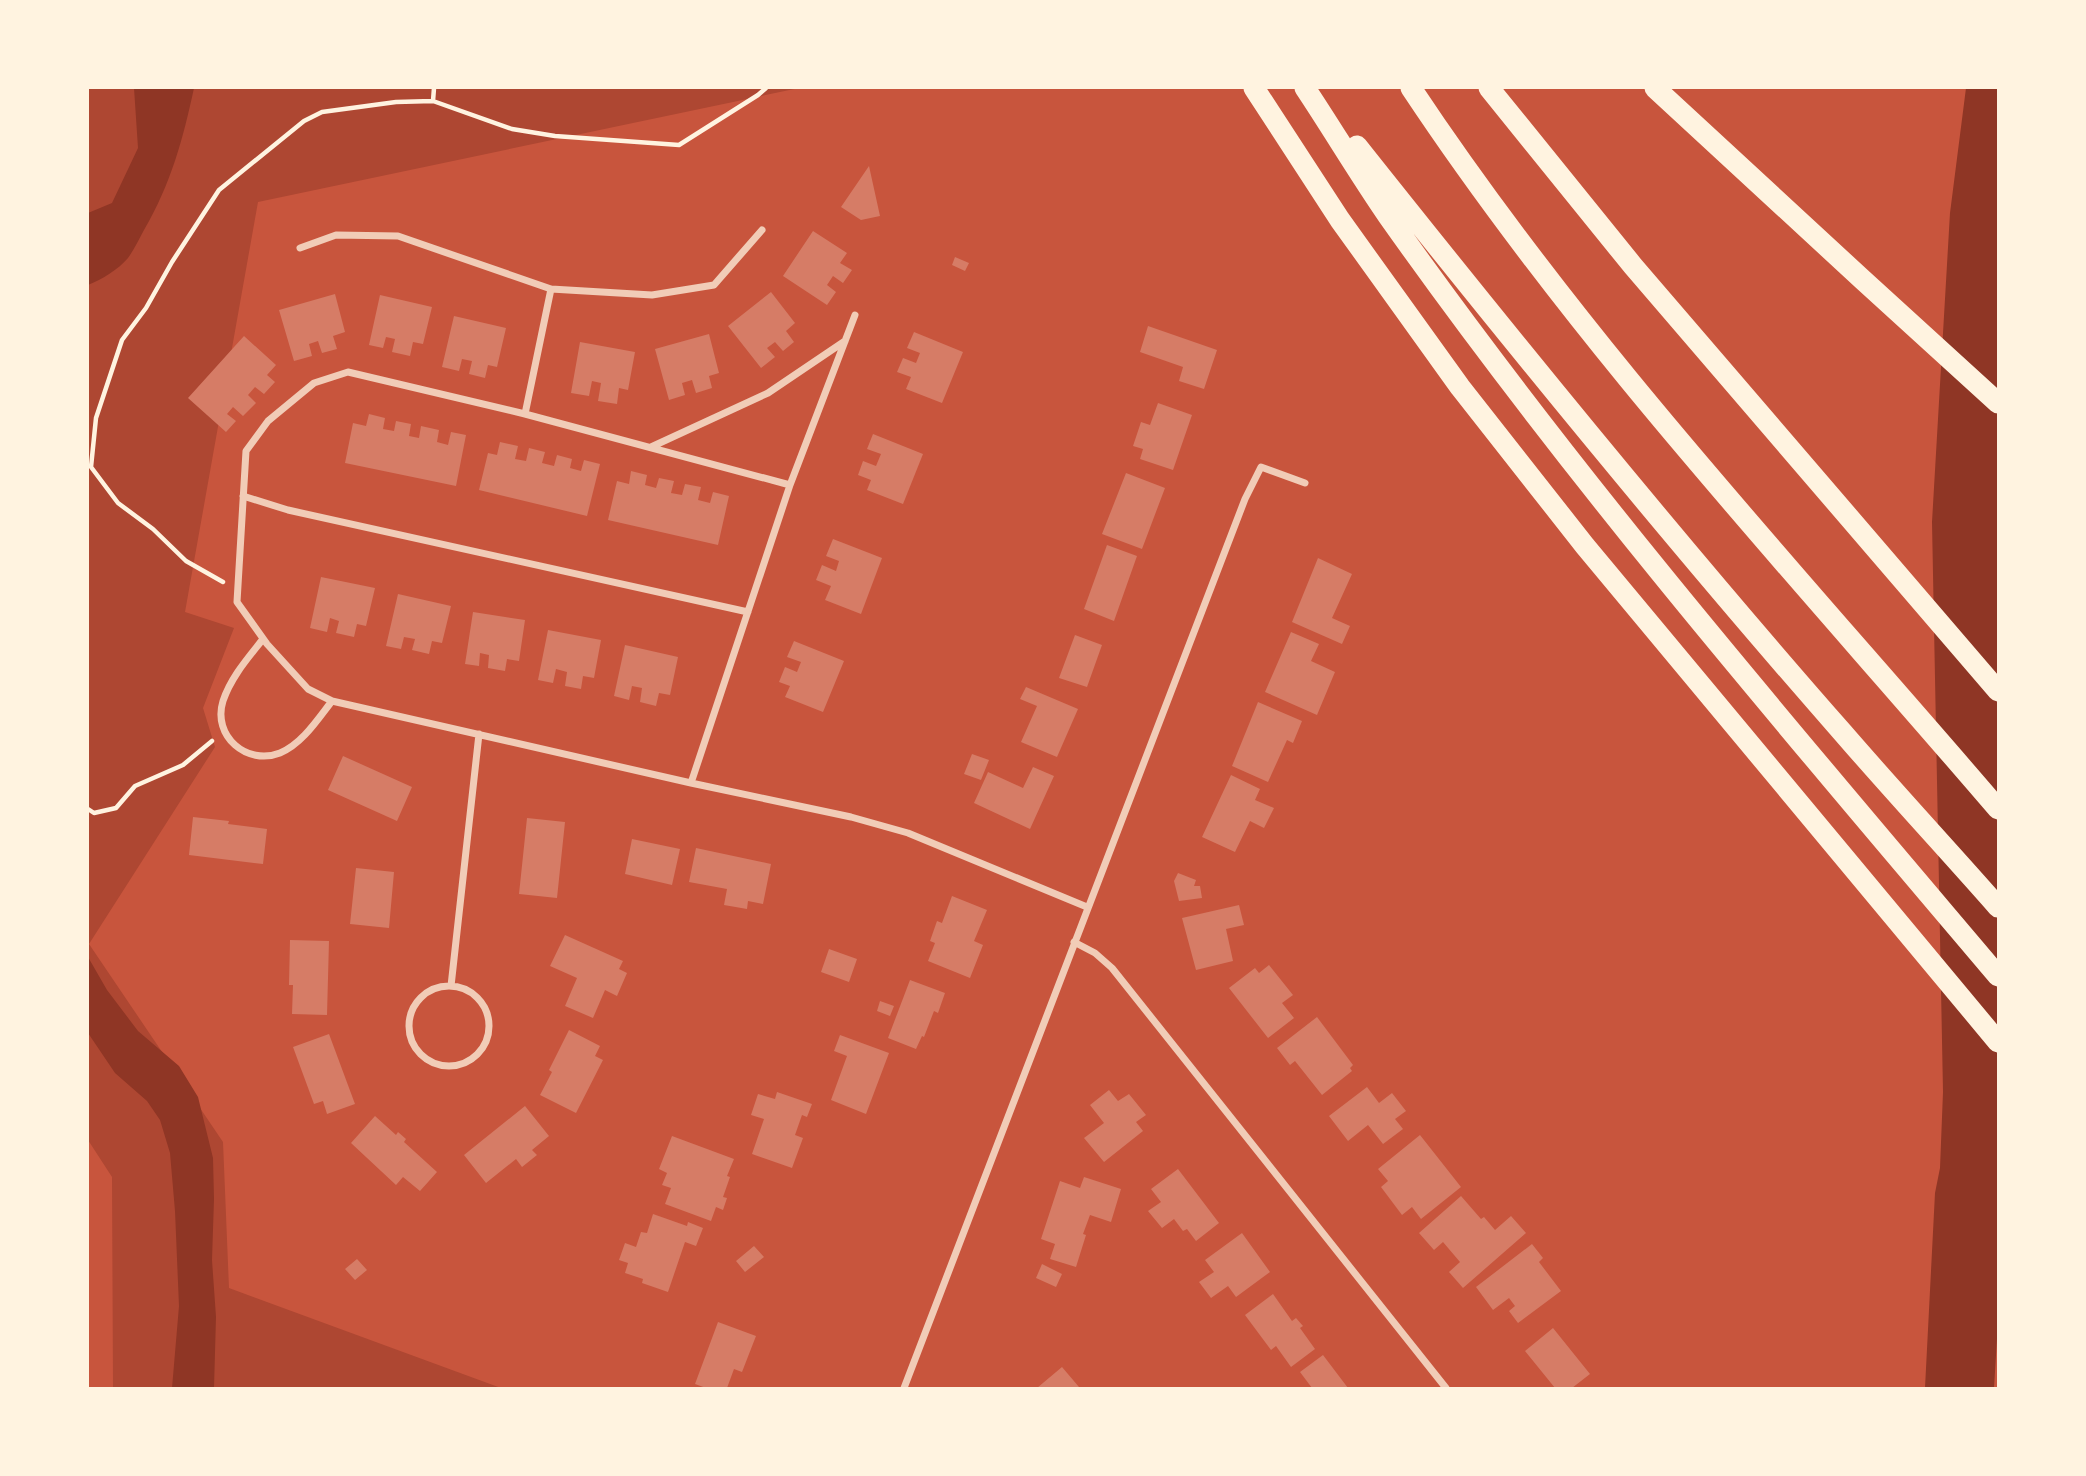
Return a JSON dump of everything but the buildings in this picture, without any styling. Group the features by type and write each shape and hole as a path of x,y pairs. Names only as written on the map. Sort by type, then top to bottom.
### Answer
{"highway":[{"path":"1254,88 1338,216 1460,387 1585,546 1998,1042"},
{"path":"1305,88 1387,215 1621,526 1998,976"},
{"path":"1311,88 1485,307 1681,543 1843,733 1998,907"},
{"path":"1411,88 1513,232 1601,348 1696,462 1998,809"},
{"path":"1489,88 1633,266 1998,691"},
{"path":"1655,88 1998,403"}],"street":[{"path":"300,248 336,235 398,236 551,289 652,295 714,285 762,230"},
{"path":"524,414 551,289"},
{"path":"691,783 790,485 855,315"},
{"path":"650,447 768,393 845,341"},
{"path":"790,485 524,414 348,372 314,383 268,421 246,451 237,602 263,639 308,689 332,701 851,817 908,833 1087,907"},
{"path":"904,1388 1245,499 1261,467 1305,482"},
{"path":"243,496 288,510 748,612"},
{"path":"263,639 237,672 222,703 221,723 228,740 240,749 259,757 281,753 305,736 332,701"},
{"path":"452,986 479,734"},
{"path":"1074,942 1096,953 1112,968 1446,1388"},
{"path":"452,986 465,989 476,997 484,1008 488,1028 482,1048 472,1058 447,1066 433,1063 415,1047 409,1023 418,1000 439,987 452,986"}],"path":[{"path":"433,101 434,88"},
{"path":"237,602 227,584 186,561 153,529 118,503 91,467 96,418 122,340 146,308 219,190 304,121 322,113 396,102 433,101 512,129 555,136 679,145 758,96 766,88"},
{"path":"88,446 94,434"},
{"path":"88,809 94,813 117,808 135,786 183,765 224,730"}],"shaded area":[{"path":"88,88 799,88 258,202 185,612 234,628 203,708 215,747 89,944 223,1142 229,1288 501,1388 113,1388 112,1177 88,1140"},
{"path":"134,88 194,88 175,161 153,213 128,258 109,274 88,285 88,213 112,203 138,148"},
{"path":"1966,88 1998,88 1998,1322 1994,1388 1925,1388 1943,1092 1932,522 1950,213"},
{"path":"88,957 107,990 138,1031 179,1066 198,1097 213,1158 212,1260 216,1317 214,1388 172,1388 179,1306 170,1153 160,1120 147,1101 115,1073 88,1033"}]}
